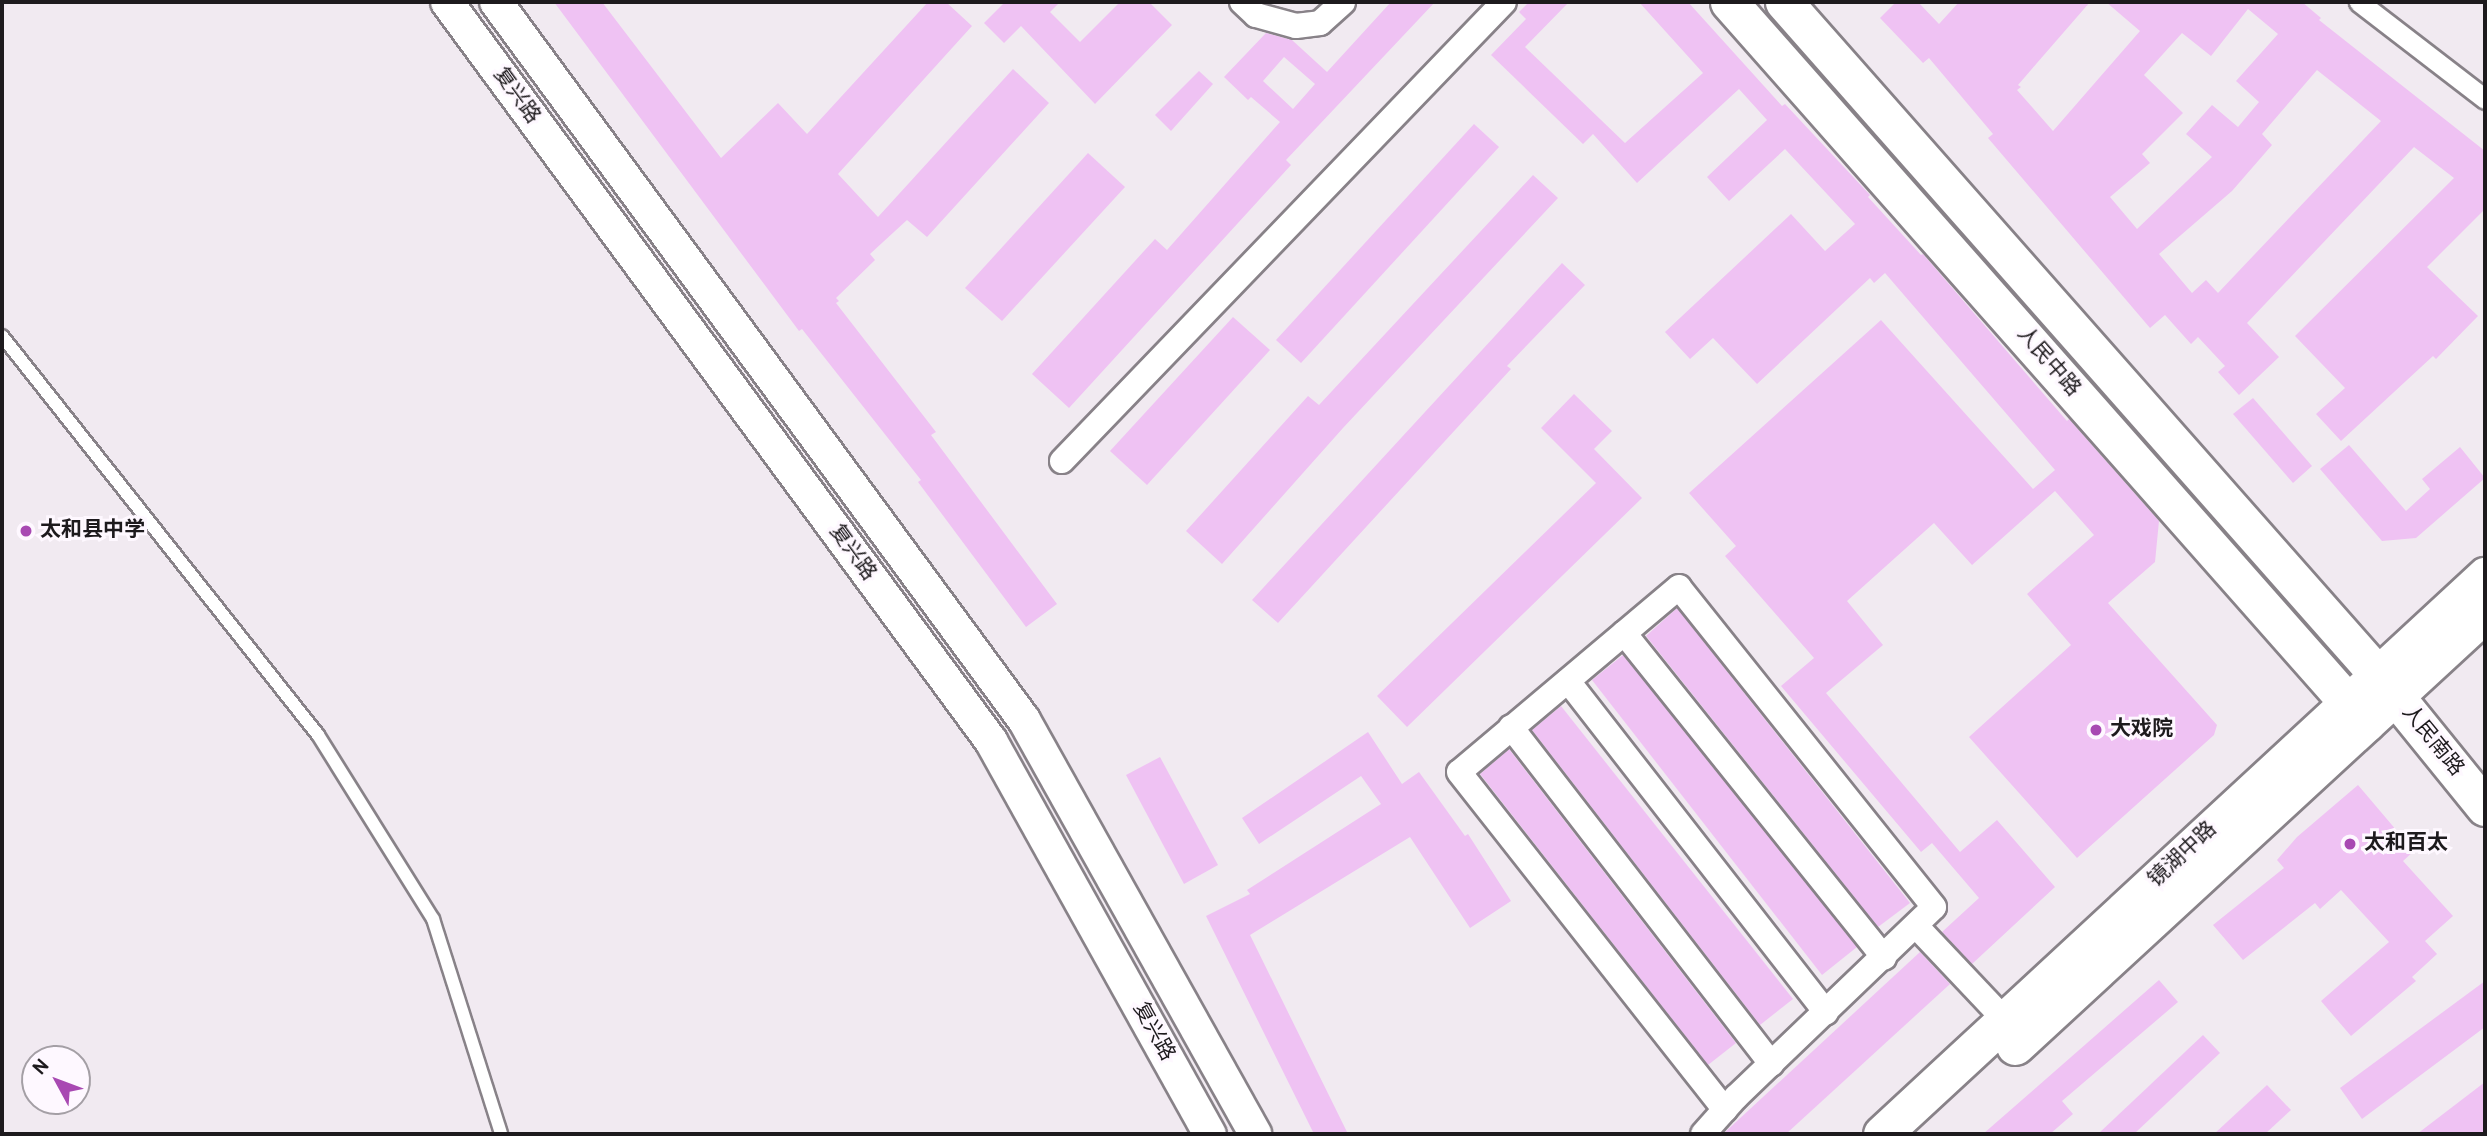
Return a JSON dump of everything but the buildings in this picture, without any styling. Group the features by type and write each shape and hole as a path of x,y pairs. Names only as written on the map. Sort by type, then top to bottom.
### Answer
{"main road":[{"name":"人民中路","path":"1729,2 2357,712"},
{"name":"人民中路","path":"1788,3 2387,685"},
{"name":"镜湖中路","path":"2387,685 2485,576"},
{"name":"镜湖中路","path":"1882,1134 2005,1020 2387,685 2485,613"},
{"name":"人民南路","path":"2387,685 2485,807"},
{"name":"镜湖中路","path":"1919,1134 2357,712"}],"street":[{"name":"复兴路","path":"447,2 991,741 1210,1134"},
{"name":"复兴路","path":"496,2 1024,720 1255,1134"},
{"path":"1242,2 1256,15 1296,26 1320,23 1343,2"},
{"path":"1062,461 1504,2"},
{"path":"2359,2 2485,99"},
{"path":"1758,32 1788,3"},
{"path":"1703,1134 1771,1064 1917,927 1934,907 1679,587 1459,772 1725,1110"},
{"path":"1624,633 1884,958"},
{"path":"1568,681 1826,1012"},
{"path":"1511,727 1771,1064"},
{"path":"1917,927 2005,1020"}],"lane":[{"path":"2,336 326,747 433,919 501,1134"}],"place":[{"name":"太和县中学","path":"26,531"},
{"name":"大戏院","path":"2096,730"},
{"name":"太和百太","path":"2350,844"}]}
